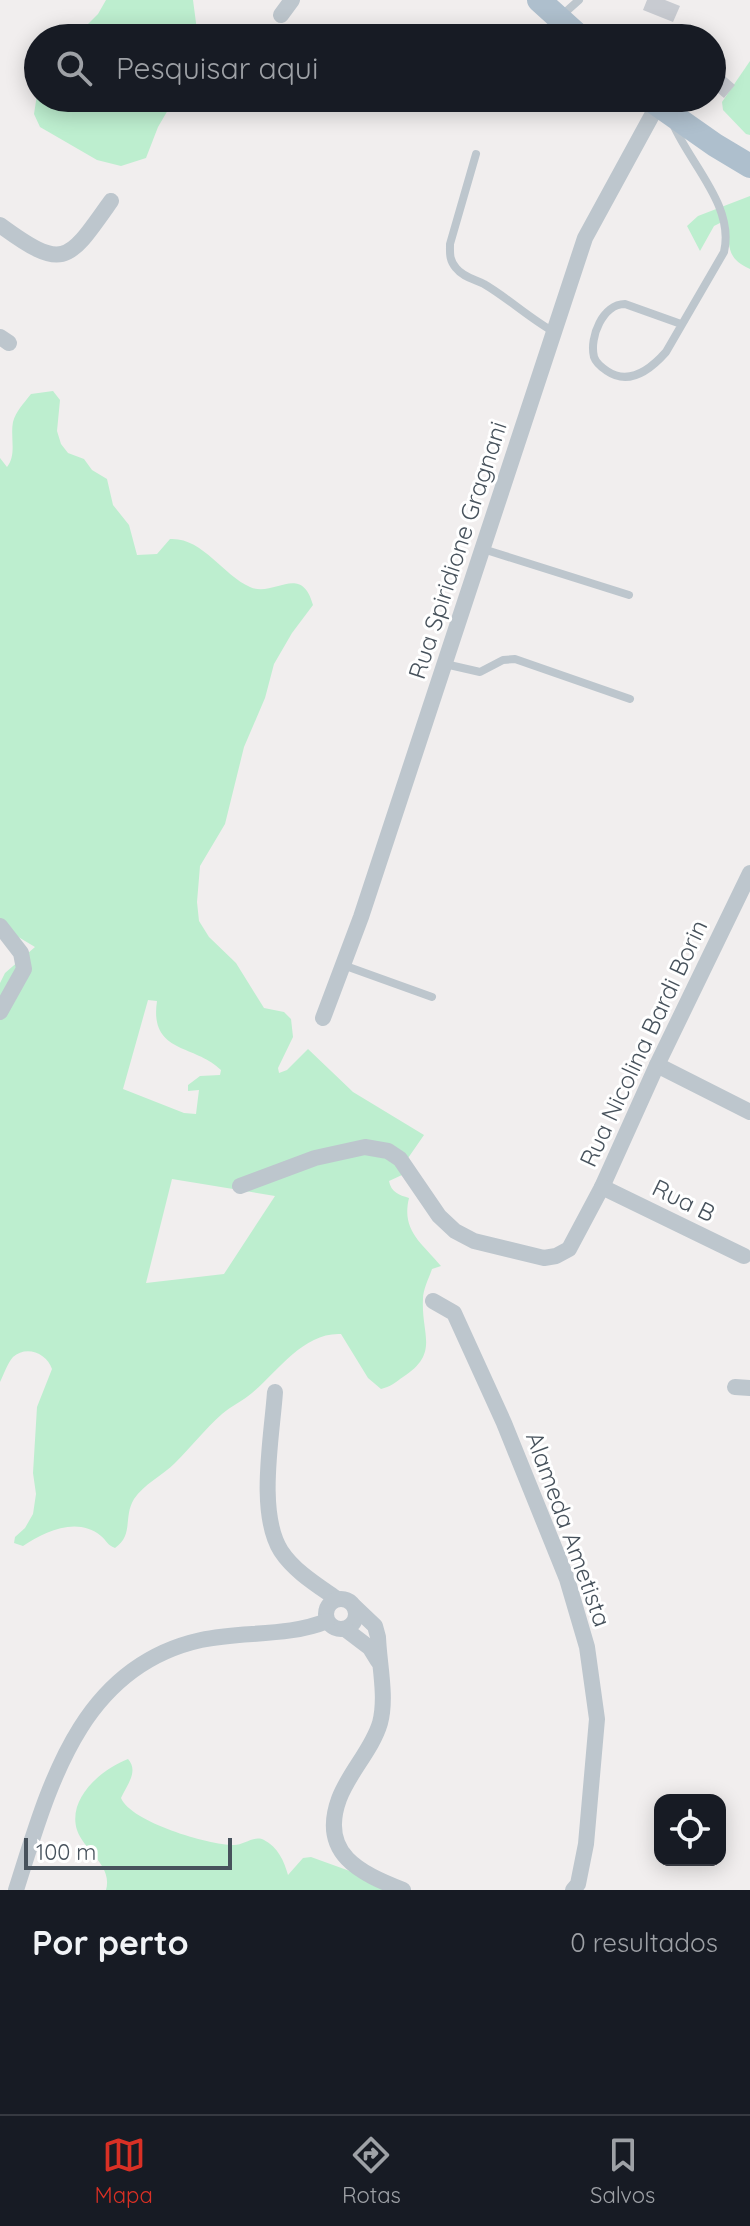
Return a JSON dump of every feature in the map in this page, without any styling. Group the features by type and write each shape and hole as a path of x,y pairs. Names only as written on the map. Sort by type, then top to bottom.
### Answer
{"main road":[{"path":"539,0 566,24"},
{"path":"667,112 750,166"}],"street":[{"path":"281,15 292,0"},
{"name":"Rua Spiridione Gragnani","path":"323,1018 585,238 655,112"},
{"path":"0,225 31,248 47,255 61,255 75,248 111,201"},
{"name":"Rua Nicolina Bardi Borin","path":"240,1186 315,1158 365,1147 388,1151 400,1159 439,1216 455,1231 474,1241 544,1258 569,1249 602,1187 750,873"},
{"path":"0,926 21,953 24,969 0,1012"},
{"path":"657,1065 750,1112"},
{"name":"Rua B","path":"602,1187 744,1256"},
{"name":"Alameda Ametista","path":"433,1301 454,1313 504,1423 567,1579 587,1647 597,1719 586,1844 578,1884 573,1890"},
{"path":"275,1392 269,1476 272,1535 290,1561 309,1580 337,1599 347,1600 375,1626 383,1709 379,1725 339,1798 334,1827 339,1851 353,1866 371,1877 403,1890"},
{"path":"337,1599 326,1610 327,1621 334,1628 345,1629 370,1648 379,1662"},
{"path":"345,1629 356,1618 355,1607"},
{"path":"16,1890 63,1755 83,1721 111,1690 141,1664 171,1648 204,1640 288,1630 327,1621"}],"lane":[{"path":"559,18 579,0"},
{"path":"662,112 724,218 728,236 720,260 666,352 656,364 627,377 609,373 594,356 594,341 602,319 609,308 617,304 681,324"},
{"path":"476,154 450,244 449,255 453,265 461,274 484,284 530,319 554,332"},
{"path":"482,549 629,595"},
{"path":"444,664 480,672 503,660 515,659 630,699"},
{"path":"343,965 432,997"}],"green space":[{"path":"106,0 193,0 196,24 88,24"},
{"path":"750,61 750,135 725,112 726,96"},
{"path":"167,112 146,158 121,166 97,160 40,127 34,114"},
{"path":"750,196 750,269 734,257 728,227 722,222 714,226 700,251 687,226 698,216"},
{"path":"53,391 60,400 57,431 61,444 68,453 84,459 92,470 107,479 113,505 129,525 137,555 157,554 170,539 182,540 202,550 250,587 259,589 294,583 308,592 313,605 274,664 265,698 244,747 225,824 200,866 199,921 209,937 236,963 264,1008 284,1012 291,1019 293,1037 278,1068 279,1073 287,1070 308,1049 353,1092 424,1135 406,1161 402,1175 389,1181 396,1192 409,1198 407,1209 411,1228 441,1266 432,1269 424,1291 425,1351 414,1368 381,1389 368,1378 341,1334 315,1339 303,1346 252,1393 222,1414 175,1463 138,1494 129,1512 124,1537 115,1548 92,1530 82,1527 51,1531 23,1546 14,1543 15,1537 33,1514 37,1407 52,1369 46,1359 36,1352 18,1353 7,1366 0,1382 0,983 5,973 35,947 0,922 0,458 7,467 13,451 13,422 31,394","holes":["148,1000 157,1001 156,1018 167,1039 221,1070 220,1075 200,1076 188,1085 188,1091 199,1090 196,1114 184,1113 123,1089","172,1179 275,1196 224,1274 146,1283"]},
{"path":"128,1759 132,1773 121,1798 128,1807 154,1823 222,1844 238,1845 260,1839 277,1850 288,1875 303,1858 311,1857 358,1874 388,1890 106,1890 107,1881 102,1866 81,1838 75,1818 77,1807 89,1786"}],"building":[{"path":"647,0 665,0 680,6 673,22 643,10"},
{"path":"726,77 735,85 726,96"}]}
